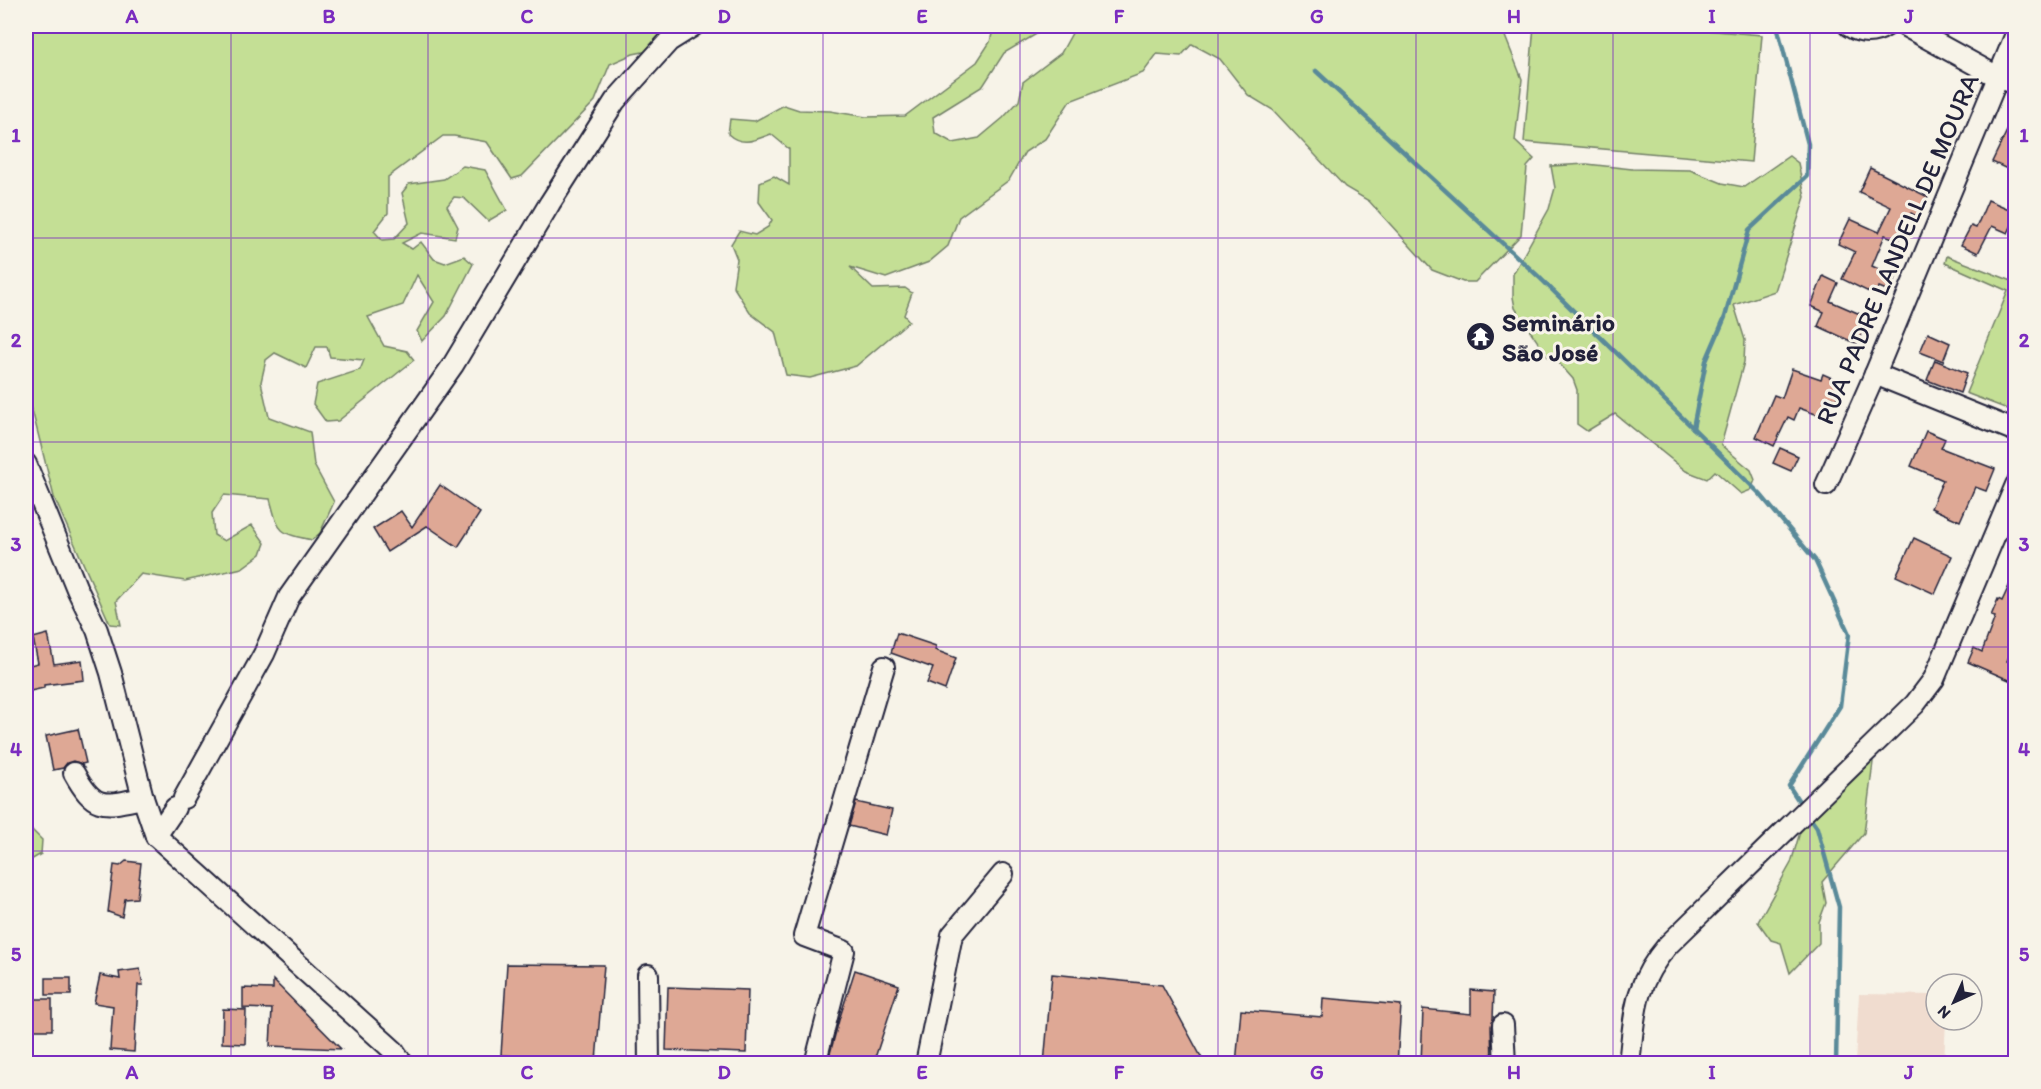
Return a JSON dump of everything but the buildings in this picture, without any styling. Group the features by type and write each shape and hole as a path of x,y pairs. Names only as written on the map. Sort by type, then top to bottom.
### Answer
{"street":[{"path":"156,836 179,803 264,654 289,597 453,365 550,203 615,101 669,41 693,26"},
{"path":"1849,26 1862,32 1879,30 1886,26"},
{"path":"1905,26 2007,81"},
{"name":"RUA PADRE LANDELL DE MOURA","path":"1827,485 2007,81 2016,34"},
{"path":"1875,374 2016,431"},
{"path":"26,464 77,590 98,630 143,798 156,836 394,1051 403,1064"},
{"path":"1629,1064 1635,1011 1642,984 1652,963 1915,704 1934,679 2016,485"},
{"path":"815,1064 844,951 804,936 884,667"},
{"path":"74,773 83,790 96,802 113,805 143,798"},
{"path":"926,1064 952,935 1003,874"},
{"path":"648,975 649,1064"},
{"path":"1503,1025 1505,1064"}],"shaded area":[{"path":"1859,994 1924,995 1924,1032 1945,1032 1944,1063 1855,1063"}],"green space":[{"path":"26,26 668,26 669,28 648,51 633,54 610,64 595,101 522,176 512,179 487,142 443,136 388,177 388,213 374,231 382,240 394,239 409,223 402,193 409,184 444,179 463,166 485,170 507,210 488,221 464,198 454,197 447,206 458,227 455,238 422,233 402,243 412,249 421,242 434,259 445,263 464,256 473,264 446,316 422,341 417,331 434,302 417,275 403,305 368,317 384,346 407,351 414,360 338,421 326,422 313,404 317,384 360,370 364,360 330,357 327,347 316,347 306,368 275,353 266,360 261,382 269,417 310,432 314,465 334,502 320,533 312,540 286,533 278,525 270,499 224,495 212,513 214,535 224,541 252,525 265,543 261,554 242,568 185,581 141,574 116,601 121,625 110,624 54,497 26,386"},
{"path":"994,26 1045,26 1045,29 1004,53 983,86 933,117 935,133 953,143 979,138 1003,118 1019,101 1023,82 1061,53 1076,26 1501,26 1522,79 1515,141 1534,159 1527,167 1521,235 1475,282 1463,282 1432,270 1369,201 1345,187 1273,110 1248,95 1220,59 1192,44 1181,56 1157,54 1143,73 1070,101 1045,139 1025,152 1009,180 959,217 948,246 929,262 886,278 850,267 873,289 905,288 912,293 904,315 909,321 856,366 810,378 786,375 775,332 750,313 733,286 737,259 731,244 739,231 755,235 768,227 772,220 759,202 760,182 774,176 789,185 789,149 771,134 749,141 733,138 728,134 730,119 755,121 784,105 799,110 830,111 866,117 905,116 977,62 990,42"},
{"path":"1534,26 1657,26 1762,35 1751,162 1524,142"},
{"path":"1789,156 1798,163 1805,197 1775,291 1734,305 1745,340 1744,362 1721,445 1751,470 1755,480 1751,490 1741,494 1715,471 1707,479 1686,471 1615,414 1587,431 1577,424 1577,390 1573,379 1558,362 1547,356 1515,308 1513,297 1513,274 1549,209 1555,188 1551,166 1587,164 1632,169 1690,170 1722,183 1744,187"},
{"path":"1947,256 2012,281 2015,275 2015,412 1966,393 2008,291 1945,263"},
{"path":"1864,758 1873,762 1864,833 1822,882 1826,903 1819,922 1819,943 1790,973 1781,943 1771,940 1758,922 1791,863 1800,832 1855,763"},
{"path":"26,824 42,840 41,854 26,863"}],"waterway":[{"path":"1693,428 1706,361 1725,317 1749,230 1807,176 1808,144 1777,26"},
{"path":"1316,71 1539,277 1760,494 1815,560 1849,634 1840,706 1789,786 1802,806"},
{"path":"1808,815 1817,828 1839,907 1836,1064"}],"place":[{"name":"Seminário São José","path":"1481,337"}]}
